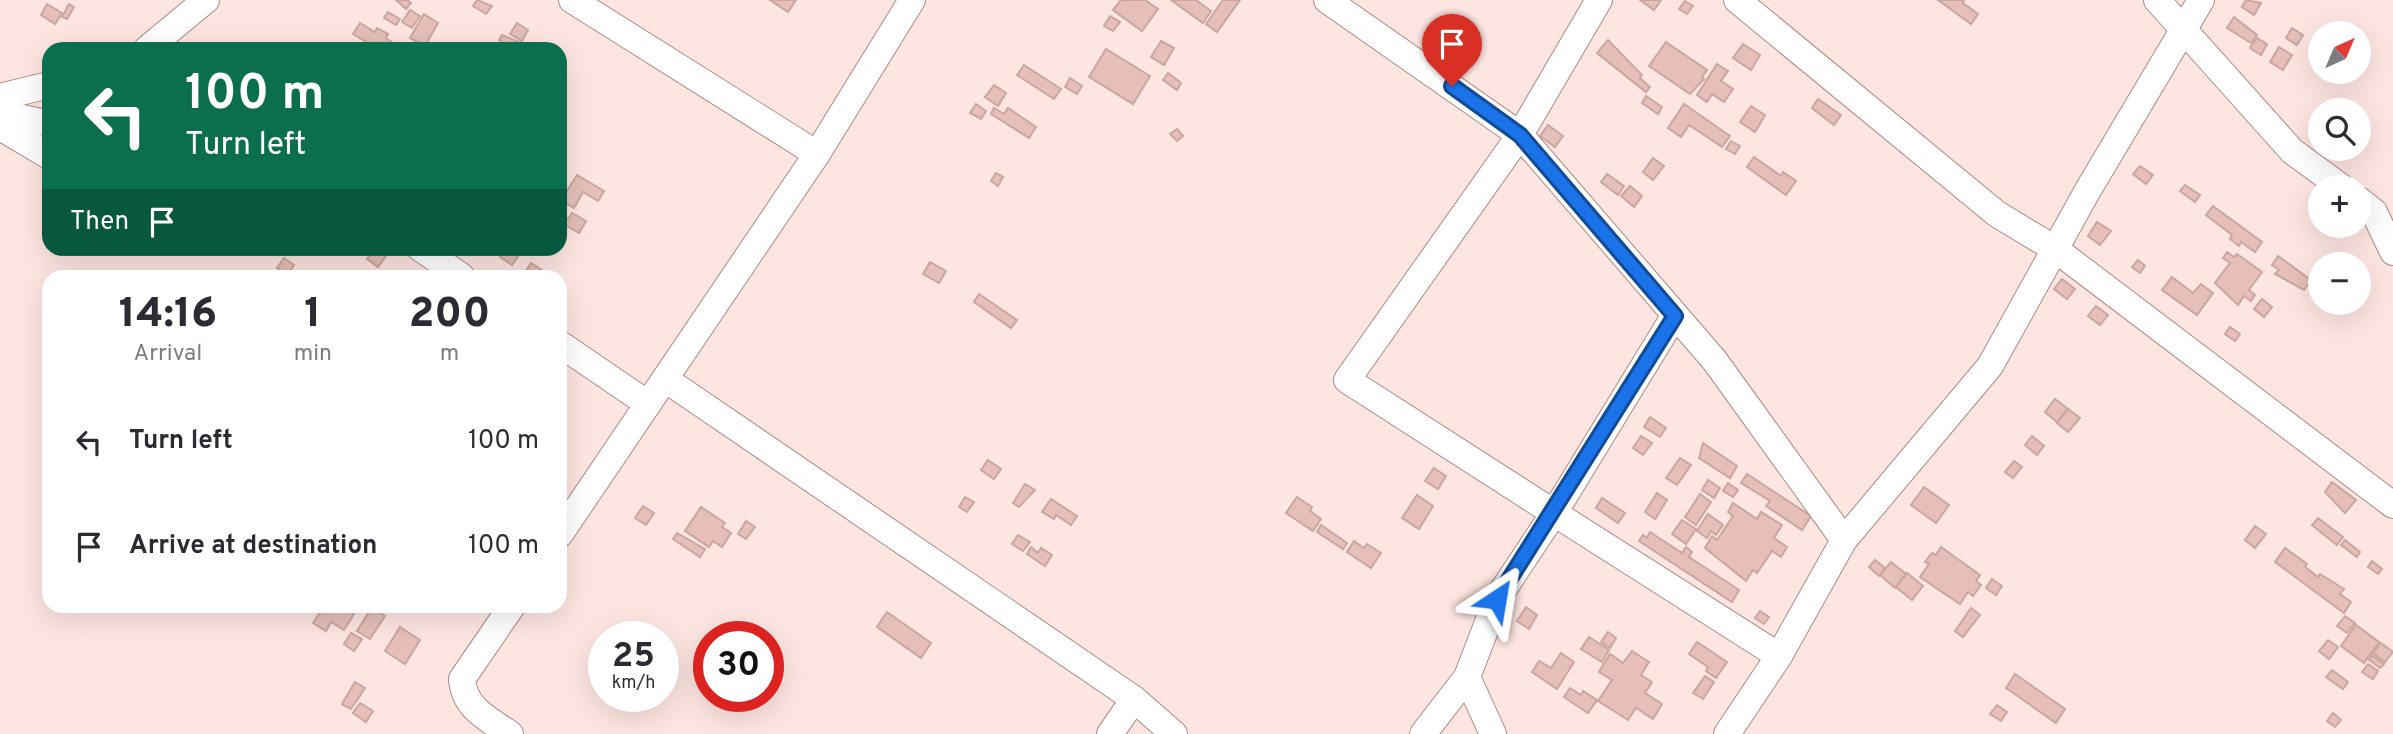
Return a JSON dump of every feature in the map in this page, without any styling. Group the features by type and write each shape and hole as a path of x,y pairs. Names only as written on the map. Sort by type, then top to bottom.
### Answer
{"street":[{"path":"155,42 206,0"},
{"path":"572,0 817,154"},
{"path":"567,524 817,154 912,0"},
{"path":"1327,0 1520,135 1715,361 1844,540"},
{"path":"1599,0 1520,135 1347,380 1779,656"},
{"path":"1737,0 1997,214 2055,249 2393,505"},
{"path":"2157,0 2184,27 2292,151 2325,175"},
{"path":"1727,734 1779,656 1844,540 1990,366 2055,249 2201,0"},
{"path":"0,97 42,87"},
{"path":"0,113 42,122"},
{"path":"0,127 42,152"},
{"path":"2371,210 2393,252"},
{"path":"432,256 452,270"},
{"path":"1423,734 1467,677 1497,599 1554,513 1675,316"},
{"path":"567,349 648,404"},
{"path":"666,379 1133,699 1174,734"},
{"path":"507,613 462,679 463,693 475,710 510,734"},
{"path":"1467,677 1493,734"},
{"path":"1110,734 1133,699"}],"building":[{"path":"396,0 407,0 411,3 406,9"},
{"path":"477,0 492,6 486,14 473,6"},
{"path":"770,0 796,0 788,12"},
{"path":"1121,0 1145,0 1158,9 1142,31 1113,10"},
{"path":"1171,0 1196,0 1211,11 1203,23"},
{"path":"1223,0 1240,0 1217,32 1206,24"},
{"path":"1640,0 1661,0 1654,10"},
{"path":"1938,0 1964,0 1963,3 1978,14 1971,24"},
{"path":"2246,0 2261,3 2254,15 2242,7"},
{"path":"1685,1 1693,6 1687,14 1679,9"},
{"path":"47,4 62,13 55,24 41,15"},
{"path":"69,4 74,7 67,19 62,17"},
{"path":"410,10 420,16 412,28 402,22"},
{"path":"388,12 400,19 396,25 384,18"},
{"path":"424,14 438,23 427,42 418,42 410,38"},
{"path":"1110,16 1120,22 1113,31 1104,26"},
{"path":"2234,17 2257,35 2251,43 2227,28"},
{"path":"360,23 375,32 377,28 388,34 386,38 391,42 366,42 353,34"},
{"path":"517,23 528,30 522,41 510,34"},
{"path":"2292,28 2303,35 2297,45 2286,38"},
{"path":"502,35 519,42 502,42 499,40"},
{"path":"2257,38 2267,44 2261,55 2250,48"},
{"path":"1608,40 1642,75 1640,78 1650,87 1646,92 1597,53"},
{"path":"1161,41 1174,48 1164,65 1151,57"},
{"path":"1666,42 1707,70 1702,77 1704,79 1690,94 1649,66"},
{"path":"1743,44 1760,55 1751,70 1733,58"},
{"path":"2279,47 2292,55 2283,70 2270,62"},
{"path":"1106,49 1150,76 1133,104 1089,77"},
{"path":"1717,64 1728,71 1721,81 1733,89 1724,102 1712,94 1707,102 1697,95"},
{"path":"1024,65 1061,89 1054,99 1017,75"},
{"path":"1168,73 1181,83 1177,90 1163,80"},
{"path":"1070,78 1082,86 1077,94 1065,87"},
{"path":"994,85 1006,93 998,106 985,97"},
{"path":"1646,96 1662,107 1658,114 1642,103"},
{"path":"1818,99 1841,115 1834,125 1812,108"},
{"path":"976,104 986,111 981,119 970,113"},
{"path":"1684,104 1730,136 1722,147 1689,125 1681,137 1668,128"},
{"path":"1751,106 1765,115 1755,132 1740,122"},
{"path":"994,108 1004,114 1008,108 1036,127 1029,138 991,114"},
{"path":"1548,125 1563,136 1555,147 1540,136"},
{"path":"1177,129 1183,136 1177,141 1170,134"},
{"path":"1731,141 1740,146 1735,154 1726,149"},
{"path":"1754,157 1781,176 1783,172 1796,181 1786,195 1747,167"},
{"path":"1653,158 1664,166 1653,180 1643,172"},
{"path":"2140,166 2153,175 2146,184 2133,174"},
{"path":"996,173 1003,177 998,186 991,181"},
{"path":"1607,174 1624,186 1618,195 1601,182"},
{"path":"577,175 604,191 598,201 583,192 574,208 567,204 567,191"},
{"path":"2185,185 2200,195 2195,202 2180,191"},
{"path":"1630,186 1642,196 1634,207 1621,196"},
{"path":"2213,206 2262,242 2255,252 2241,242 2239,246 2230,239 2232,235 2206,215"},
{"path":"572,213 586,221 579,233 567,226"},
{"path":"2097,222 2111,231 2100,245 2088,236"},
{"path":"2227,252 2234,257 2237,254 2262,272 2249,290 2255,295 2251,301 2244,296 2238,305 2215,283 2230,263 2223,258"},
{"path":"369,256 386,256 378,267 367,259"},
{"path":"501,256 518,256 512,265"},
{"path":"2278,256 2308,278 2308,284 2304,290 2275,274 2279,270 2272,265"},
{"path":"284,258 294,265 291,270 277,268"},
{"path":"2138,260 2145,266 2140,273 2132,267"},
{"path":"930,262 946,271 939,283 923,274"},
{"path":"531,263 542,270 527,270"},
{"path":"2172,277 2193,293 2201,284 2213,293 2197,315 2162,290"},
{"path":"2062,279 2075,289 2067,299 2054,289"},
{"path":"979,294 1017,320 1011,328 974,302"},
{"path":"2262,299 2272,307 2264,317 2254,309"},
{"path":"2096,306 2108,315 2100,325 2088,316"},
{"path":"2230,327 2240,334 2235,341 2225,334"},
{"path":"2055,399 2068,409 2057,422 2045,412"},
{"path":"2068,409 2080,418 2068,432 2057,423"},
{"path":"1650,417 1666,428 1660,437 1644,427"},
{"path":"1641,436 1652,443 1643,455 1633,448"},
{"path":"2032,436 2044,446 2037,455 2025,445"},
{"path":"1703,443 1737,466 1730,478 1699,458"},
{"path":"1680,458 1691,465 1677,485 1666,478"},
{"path":"988,460 1001,469 994,479 981,470"},
{"path":"2014,461 2022,467 2013,478 2005,472"},
{"path":"1434,468 1446,476 1438,489 1425,481"},
{"path":"1747,474 1811,516 1802,530 1766,506 1770,501 1741,483"},
{"path":"1708,480 1720,488 1714,498 1702,490"},
{"path":"2332,482 2356,500 2345,513 2325,492"},
{"path":"1728,483 1738,490 1733,497 1723,491"},
{"path":"1025,484 1035,490 1019,507 1013,503"},
{"path":"1924,487 1949,505 1936,523 1911,505"},
{"path":"1657,493 1667,500 1655,519 1645,512"},
{"path":"1700,494 1711,502 1696,525 1685,517"},
{"path":"1417,495 1433,506 1419,529 1402,518"},
{"path":"965,497 974,502 967,512 959,507"},
{"path":"1297,497 1312,507 1310,511 1321,519 1313,531 1286,513"},
{"path":"1602,498 1625,513 1618,523 1596,508"},
{"path":"1051,499 1077,516 1071,525 1056,515 1054,519 1042,512"},
{"path":"1733,503 1757,519 1761,512 1782,525 1774,538 1787,547 1781,557 1772,551 1757,573 1753,570 1746,581 1705,548 1712,536 1717,540 1733,516 1728,512"},
{"path":"643,506 654,513 646,525 635,518"},
{"path":"701,507 725,523 722,527 731,533 722,547 713,541 709,547 685,531"},
{"path":"1708,514 1723,525 1716,535 1711,531 1707,538 1697,531"},
{"path":"2318,518 2343,537 2337,545 2312,525"},
{"path":"1682,520 1696,529 1686,544 1672,534"},
{"path":"746,521 755,527 746,539 738,534"},
{"path":"1321,525 1347,543 1343,549 1317,532"},
{"path":"2255,526 2266,534 2255,548 2245,540"},
{"path":"1650,532 1682,553 1686,547 1692,552 1689,557 1739,590 1732,602 1639,541 1643,535 1647,538"},
{"path":"677,533 705,549 700,557 673,539"},
{"path":"1018,535 1030,542 1023,551 1012,544"},
{"path":"2345,540 2360,552 2357,557 2341,545"},
{"path":"1354,541 1364,548 1367,544 1381,553 1371,568 1347,552"},
{"path":"1031,547 1038,553 1041,548 1052,555 1045,566 1027,554"},
{"path":"1941,547 1980,575 1976,581 1981,585 1973,596 1968,592 1960,604 1920,577 1929,564 1925,562 1932,553 1936,555"},
{"path":"2285,548 2307,564 2305,567 2318,577 2320,574 2344,589 2340,594 2351,602 2344,613 2275,562"},
{"path":"1875,560 1885,568 1879,576 1869,567"},
{"path":"2372,561 2382,569 2378,574 2368,567"},
{"path":"1891,562 1906,574 1895,588 1880,575"},
{"path":"1907,573 1923,586 1912,600 1896,587"},
{"path":"1992,579 2002,586 1996,595 1986,588"},
{"path":"1526,607 1537,615 1529,629 1517,621"},
{"path":"1971,608 1980,615 1963,637 1955,631"},
{"path":"1760,611 1769,617 1764,624 1755,618"},
{"path":"887,612 931,643 921,658 877,627"},
{"path":"319,613 355,613 344,630 331,622 326,631 313,623"},
{"path":"368,613 381,613 385,616 370,639 357,631"},
{"path":"2345,616 2355,623 2347,633 2337,626"},
{"path":"2356,625 2379,642 2364,663 2341,646"},
{"path":"400,627 420,640 405,664 385,651"},
{"path":"1608,632 1616,638 1610,648 1601,642"},
{"path":"351,633 362,639 354,651 344,644"},
{"path":"1589,637 1609,650 1602,662 1581,649"},
{"path":"2328,640 2338,647 2329,659 2319,651"},
{"path":"1697,642 1727,662 1716,678 1706,671 1708,667 1689,654"},
{"path":"2381,643 2393,652 2385,662 2373,653"},
{"path":"1632,651 1649,662 1641,675 1652,682 1645,693 1662,704 1653,719 1636,708 1628,720 1598,701 1612,680 1599,672 1610,654 1623,663"},
{"path":"1561,653 1574,662 1557,689 1532,672 1539,661 1551,668"},
{"path":"2372,655 2384,664 2380,668 2369,660"},
{"path":"2368,664 2378,671 2373,679 2362,672"},
{"path":"2332,670 2348,682 2343,689 2326,677"},
{"path":"2015,674 2065,709 2056,723 2006,688"},
{"path":"1705,676 1714,682 1703,699 1693,693"},
{"path":"355,682 365,688 351,709 342,704"},
{"path":"1570,688 1581,695 1583,691 1597,700 1588,713 1564,697"},
{"path":"360,703 373,711 366,722 353,713"},
{"path":"1997,705 2007,712 2001,721 1990,714"},
{"path":"2333,713 2341,720 2335,727 2327,721"}],"route":[{"path":"1452,86 1520,135 1675,316 1554,513 1497,599"}]}
